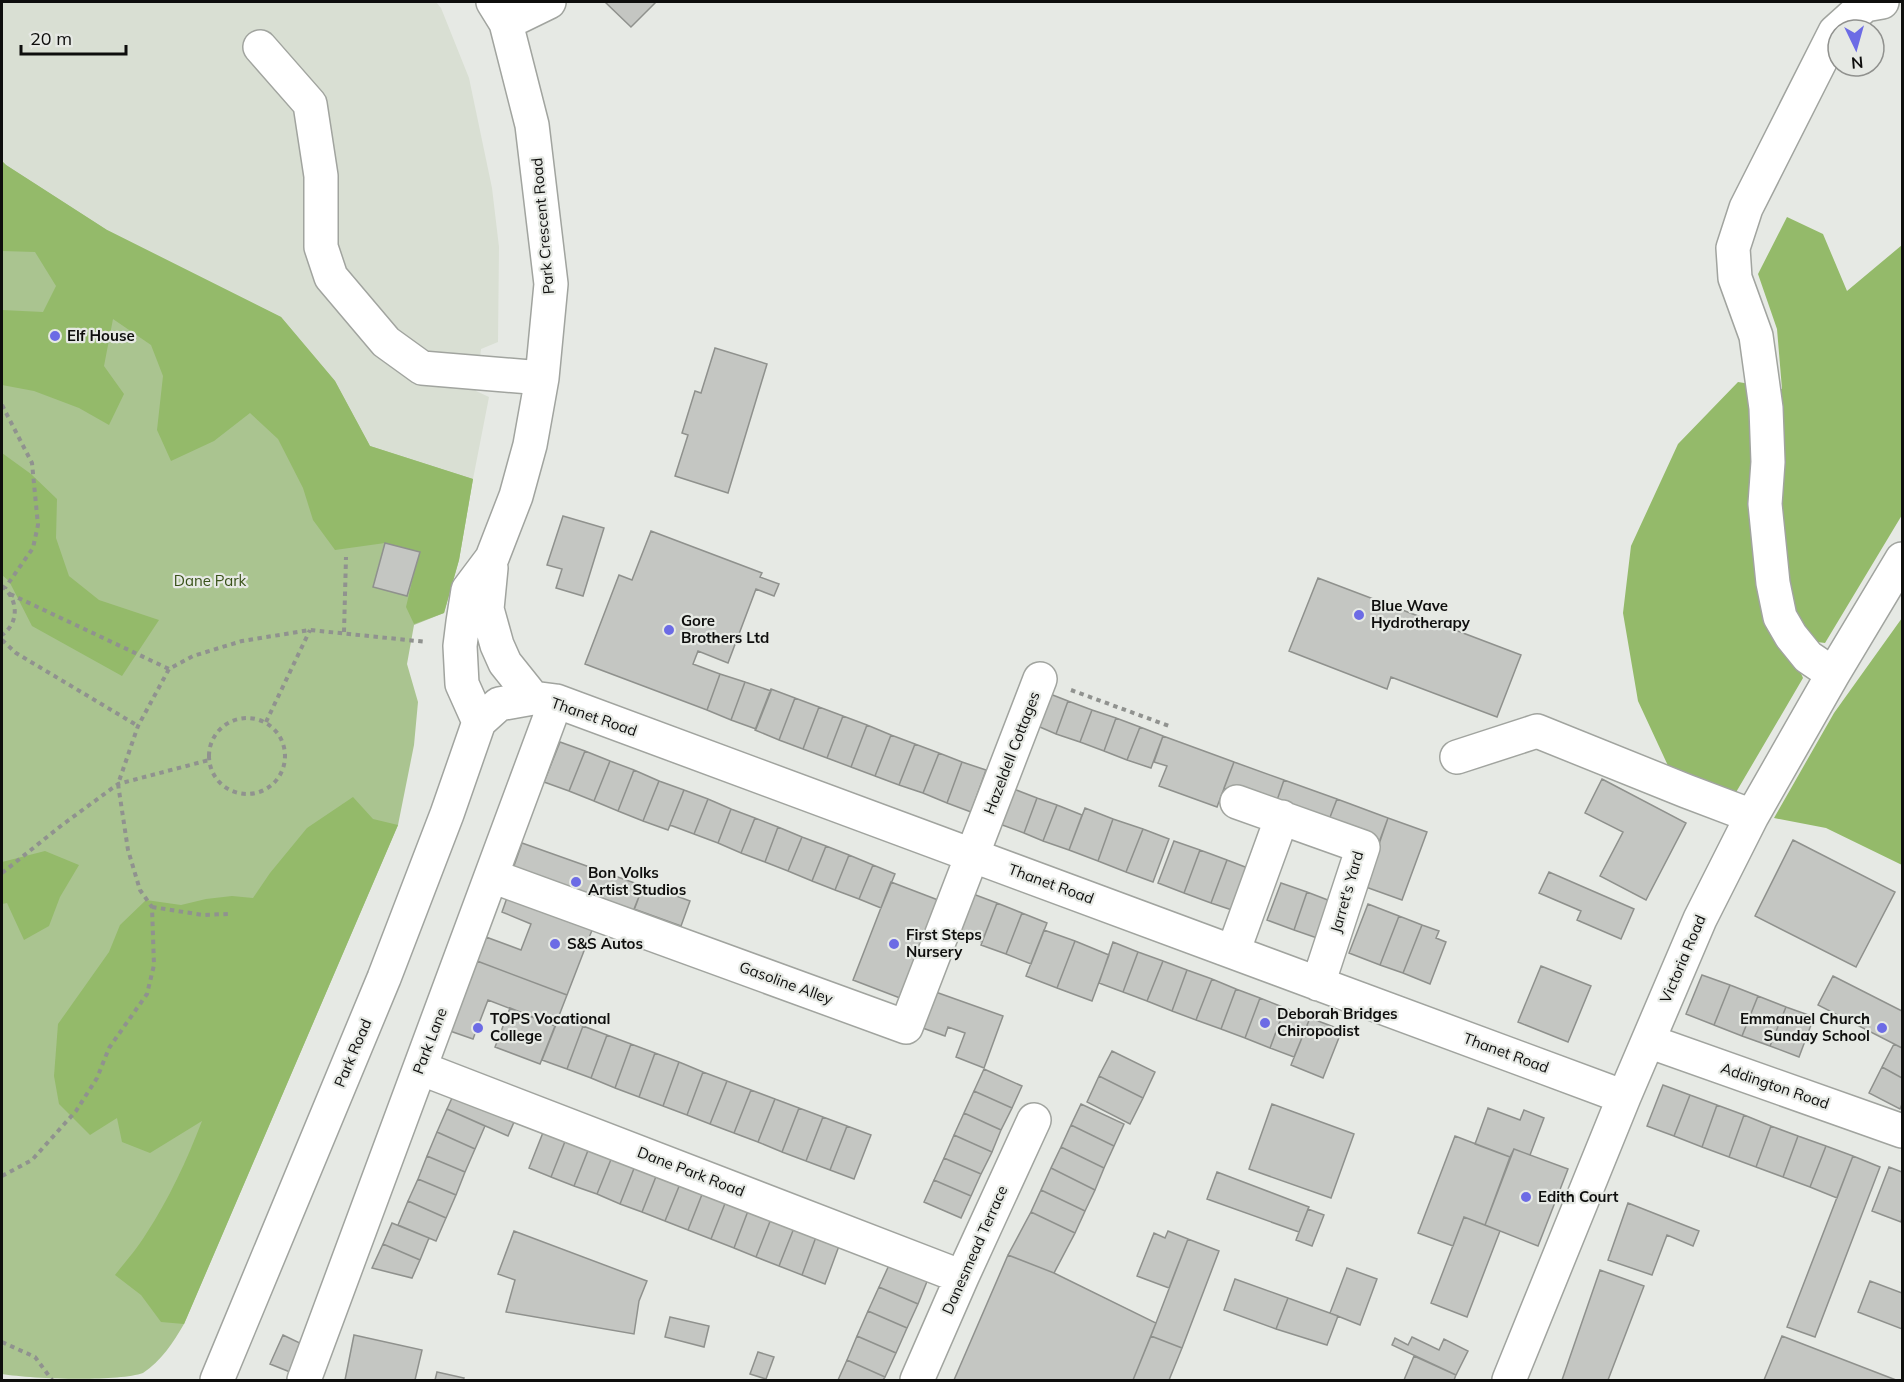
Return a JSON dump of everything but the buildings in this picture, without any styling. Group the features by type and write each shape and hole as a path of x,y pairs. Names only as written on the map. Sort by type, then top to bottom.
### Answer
{"street":[{"path":"499,12 549,2"},
{"path":"1833,674 1808,657 1791,636 1780,617 1773,583 1765,504 1768,462 1766,408 1756,336 1734,278 1733,248 1746,208 1835,32 1865,5 1882,2"},
{"name":"Park Crescent Road","path":"499,12 532,125 551,284 542,378 530,445 516,496 492,558 487,609 497,645 505,663 545,699"},
{"path":"260,47 310,104 321,176 321,247 331,277 386,342 422,368 542,378"},
{"name":"Park Crescent Road","path":"480,722 462,684 460,646 468,590 492,558"},
{"name":"Victoria Road","path":"1509,1380 1624,1097 1700,919 1752,816 1902,559"},
{"name":"Hazeldell Cottages","path":"973,856 1040,679"},
{"name":"Thanet Road","path":"480,722 499,704 545,699 1624,1097"},
{"name":"Park Lane","path":"304,1380 492,876 545,699"},
{"name":"Park Road","path":"217,1380 384,978 480,722"},
{"path":"1457,757 1537,731 1752,816"},
{"name":"Jarret's Yard","path":"1237,802 1363,847 1318,984"},
{"path":"1233,952 1282,817"},
{"name":"Gasoline Alley","path":"492,876 906,1027 973,856"},
{"name":"Addington Road","path":"1648,1041 1902,1131"},
{"name":"Dane Park Road","path":"420,1068 962,1276"},
{"name":"Danesmead Terrace","path":"917,1380 1034,1120"}],"path":[{"path":"2,405 32,463 38,525 33,548 3,587 10,594 169,669"},
{"path":"344,632 346,557"},
{"path":"2,634 12,623 15,614 10,594"},
{"path":"266,722 310,630"},
{"path":"2,1176 32,1160 76,1111 97,1078 109,1048 147,994 154,965 152,907 141,890 128,850 118,784 138,726 169,669 193,656 242,641 310,630 460,646"},
{"path":"2,640 16,653 138,726"},
{"name":"Hazeldell Cottages","path":"1040,679 1169,726"},
{"path":"254,718 266,722 276,729 283,741 286,753 285,766 279,778 270,788 244,795 232,791 221,784 213,773 209,760 213,737 220,728 231,721 254,718"},
{"path":"2,873 118,784 209,760"},
{"path":"152,907 203,915 228,914"},
{"path":"2,1342 35,1357 52,1380"}],"shaded area":[{"path":"2,2 436,2 441,8 469,78 492,188 499,247 498,342 481,349 476,391 489,397 473,479 370,446 335,381 2,161"}],"green space":[{"name":"Dane Park","path":"2,161 107,230 281,317 335,381 370,446 473,479 459,560 444,613 414,625 407,664 418,702 414,745 398,825 184,1324 166,1351 143,1373 114,1378 53,1378 2,1374"},
{"path":"2,161 107,230 281,317 335,381 370,446 473,479 459,560 444,613 414,624 406,607 419,552 385,543 335,550 313,520 303,488 278,439 250,413 214,441 171,461 157,430 163,376 151,345 113,319 104,366 124,394 109,425 79,408 34,391 2,385 2,310 43,312 56,286 35,252 2,251"},
{"path":"1787,217 1823,234 1847,291 1902,245 1902,515 1825,643 1817,642 1800,671 1803,678 1735,794 1670,770 1638,701 1623,613 1631,546 1678,444 1738,382 1782,389 1777,329 1758,274"},
{"path":"2,453 31,474 57,499 56,538 69,576 99,600 159,620 122,676 32,626 9,581 2,575"},
{"path":"1902,618 1902,865 1826,828 1774,818 1834,713"},
{"path":"353,797 373,819 398,825 184,1324 161,1322 141,1295 115,1275 139,1245 162,1207 184,1165 202,1121 150,1153 122,1142 117,1118 90,1135 59,1104 54,1076 58,1024 109,952 120,925 146,900 181,905 232,896 253,898 270,873 307,828"},
{"path":"45,851 79,865 60,897 49,926 24,940 7,903 2,904 2,862"}],"place":[{"name":"Elf House","path":"55,336"},
{"name":"Blue Wave Hydrotherapy","path":"1359,615"},
{"name":"Gore Brothers Ltd","path":"669,630"},
{"name":"Bon Volks Artist Studios","path":"576,882"},
{"name":"S&S Autos","path":"555,944"},
{"name":"First Steps Nursery","path":"894,944"},
{"name":"Deborah Bridges Chiropodist","path":"1265,1023"},
{"name":"TOPS Vocational College","path":"478,1028"},
{"name":"Emmanuel Church Sunday School","path":"1882,1028"},
{"name":"Edith Court","path":"1526,1197"}]}
